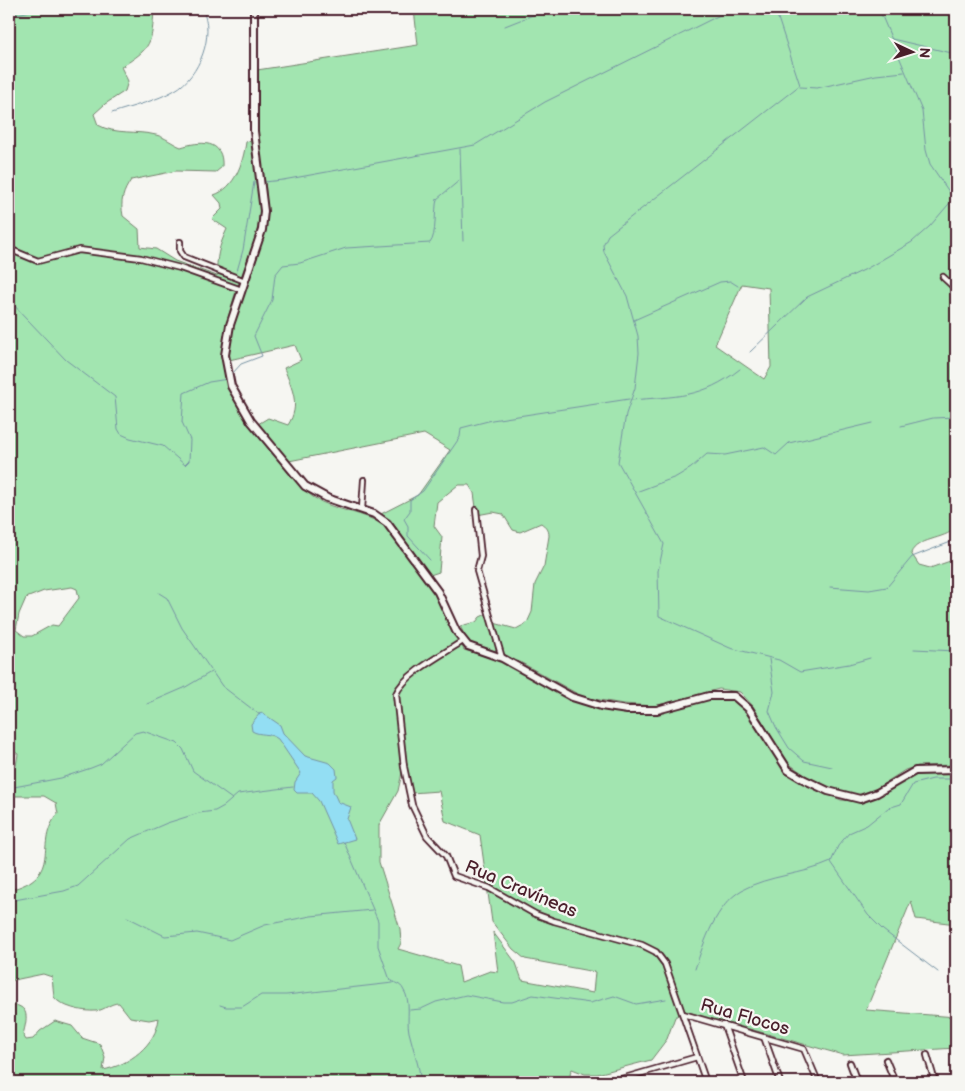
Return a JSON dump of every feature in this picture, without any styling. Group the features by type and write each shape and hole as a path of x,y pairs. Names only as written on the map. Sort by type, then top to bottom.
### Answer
{"street":[{"path":"254,9 254,126 264,211 262,230 227,336 225,355 230,380 241,404 267,443 305,486 321,496 374,514 390,528 438,592 463,642 473,649 502,658 572,697 601,706 627,710 658,710 710,696 734,696 749,708 788,770 813,784 854,798 867,798 915,771 956,770"},
{"path":"180,242 180,251 184,257 245,280"},
{"path":"9,250 38,261 79,250 141,258 180,268 242,290"},
{"path":"943,277 956,289"},
{"path":"362,509 364,480"},
{"path":"476,510 481,556 477,571 502,658"},
{"name":"Rua Cravíneas","path":"463,642 425,666 401,685 396,694 408,793 416,817 427,836 443,851 451,873 456,878 489,888 535,914 642,945 656,952 665,964 706,1082"},
{"name":"Rua Flocos","path":"683,1014 799,1047 808,1053 818,1082"},
{"path":"724,1025 744,1082"},
{"path":"764,1037 780,1082"},
{"path":"927,1055 935,1082"},
{"path":"612,1082 697,1057"},
{"path":"886,1060 895,1082"},
{"path":"850,1063 857,1082"}],"green space":[{"path":"9,9 154,9 151,37 148,44 139,55 121,67 128,81 125,91 94,114 98,125 105,128 156,135 181,147 203,143 209,144 219,151 222,158 222,167 216,172 176,171 131,180 122,201 123,216 139,229 140,247 156,249 175,261 217,276 219,252 227,229 212,219 222,209 221,203 214,195 221,192 233,181 243,158 246,142 251,140 257,172 260,205 258,226 231,306 223,350 224,368 229,387 237,405 250,425 294,480 306,492 331,506 369,518 386,527 437,597 464,650 501,661 581,703 622,711 656,713 703,698 736,699 747,710 783,768 806,784 841,800 864,802 874,798 908,776 920,773 956,772 956,924 916,919 911,901 866,1010 956,1017 956,1048 843,1055 685,1011 675,1017 667,1039 651,1060 597,1074 585,1074 572,1069 570,1073 571,1082 545,1082 538,1080 533,1082 9,1082 9,1004 21,1007 26,1014 23,1035 26,1040 33,1039 40,1031 55,1021 72,1026 82,1038 100,1044 105,1057 103,1070 122,1064 140,1052 153,1037 159,1018 149,1020 130,1017 119,1003 96,1011 79,1010 67,1006 57,1001 54,997 52,977 43,974 9,981 9,890 26,884 37,876 45,858 47,836 58,814 56,803 44,796 9,796 9,773 16,766 18,754 9,748","holes":["72,587 77,589 79,598 58,626 52,625 32,636 24,636 16,630 19,614 26,598 44,591","406,766 411,793 439,791 445,821 480,835 492,922 513,949 525,959 595,972 593,993 522,980 516,963 493,932 498,972 490,971 461,982 458,966 398,949 401,943 400,929 379,862 379,825 398,791 403,768"]},
{"path":"414,9 956,9 956,528 951,532 919,544 911,553 919,565 930,568 956,559 956,765 918,766 905,770 871,792 862,795 843,793 809,778 788,763 753,706 740,692 719,689 655,706 623,704 583,697 520,662 469,644 460,626 476,622 480,617 491,612 494,623 516,629 527,623 532,612 535,584 544,566 549,536 546,527 541,523 520,532 513,530 503,514 493,512 477,515 474,493 469,485 458,485 437,502 434,526 442,537 439,572 430,575 392,522 381,514 418,495 450,450 424,434 289,461 258,424 268,418 288,425 292,418 295,404 284,368 301,360 295,345 229,360 234,325 265,227 266,190 255,121 257,70 418,45","holes":["742,284 769,288 771,367 764,379 715,345"]}],"water":[{"path":"261,712 280,725 283,733 305,756 330,763 336,769 337,777 333,780 333,791 338,802 351,807 347,819 355,839 338,844 319,801 312,793 297,793 294,790 295,782 301,773 278,739 252,731 251,724"}],"waterway":[{"path":"9,16 39,9"},
{"path":"112,113 168,94 184,84 198,65 206,42 206,19 202,9"},
{"path":"505,26 548,9"},
{"path":"264,182 475,145 545,102 732,9"},
{"path":"775,9 800,85 608,235 603,245 604,252 627,296 638,336 639,353 635,388 626,414 618,462 664,544 658,571 659,616 730,648 779,660 800,672 849,664 870,658"},
{"path":"879,9 922,111 926,150 930,164 956,202"},
{"path":"892,39 956,54"},
{"path":"800,87 817,88 876,75 904,72"},
{"path":"460,149 463,241"},
{"path":"232,374 241,364 262,356 254,336 272,300 275,275 283,265 300,263 346,248 430,243 434,234 437,199 460,180"},
{"path":"237,271 243,250 254,182 258,182"},
{"path":"750,352 807,297 866,269 912,242 930,226 954,198"},
{"path":"634,320 720,282 730,281 738,286"},
{"path":"9,300 66,360 115,397 118,429 121,434 163,446 185,465 189,461 190,440 182,422 184,393 209,382 228,379"},
{"path":"9,310 13,305"},
{"path":"631,400 675,396 701,391 726,379 740,369"},
{"path":"430,560 408,536 408,526 404,519 410,511 410,500 423,491 460,437 461,428 492,420 629,399"},
{"path":"901,426 933,418 956,417"},
{"path":"636,492 676,477 691,468 707,454 725,455 764,447 776,455 789,443 873,423"},
{"path":"830,587 869,590 887,587 912,557 956,540"},
{"path":"159,593 167,598 182,628 222,686 260,715"},
{"path":"914,649 956,651"},
{"path":"769,659 774,692 769,711 776,727 789,748 804,761 832,767"},
{"path":"147,704 184,688 211,672"},
{"path":"9,788 61,778 101,764 135,733 143,731 177,743 183,749 193,771 232,799"},
{"path":"695,969 702,947 718,914 742,890 763,881 809,870 831,862 838,846 849,833 867,825 888,808 901,804 913,784 933,779 956,779"},
{"path":"9,901 64,891 78,886 130,839 167,823 199,813 215,811 238,794 293,787"},
{"path":"344,842 378,921 378,946 390,980 401,986 406,994 409,1032 421,1082"},
{"path":"831,862 868,915 883,930 938,972"},
{"path":"127,917 165,936 197,933 230,940 265,925 311,916 372,910"},
{"path":"220,1005 242,1007 261,995 286,995 393,983"},
{"path":"410,1010 421,1009 436,1002 466,995 503,1002 512,1002 533,995 590,1003 614,996 636,1004 666,999"}]}
